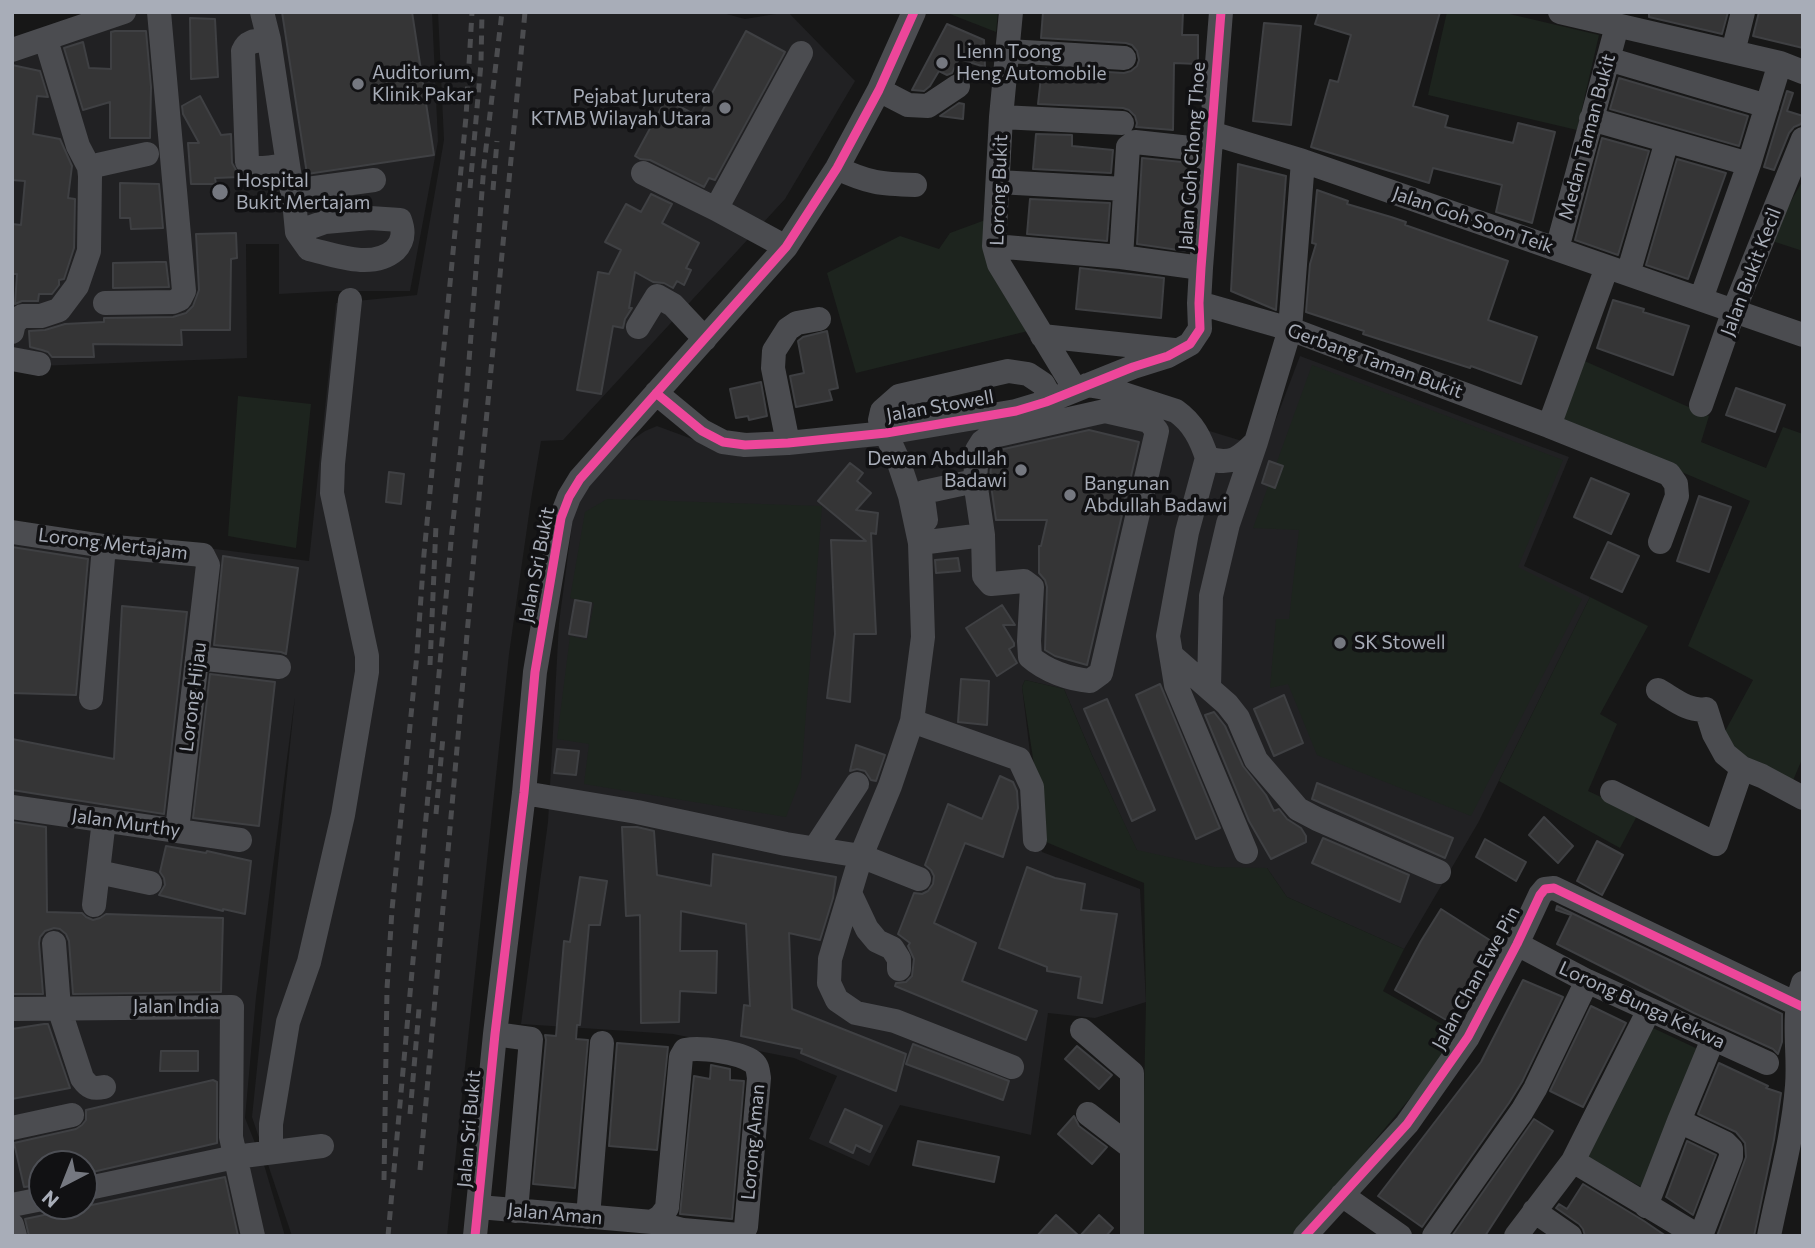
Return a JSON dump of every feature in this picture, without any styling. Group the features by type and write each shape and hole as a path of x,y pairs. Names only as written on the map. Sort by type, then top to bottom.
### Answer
{"street":[{"path":"12,50 124,12"},
{"path":"105,303 173,303 180,299 184,291 159,12"},
{"path":"262,12 269,40 297,232"},
{"name":"Jalan Sri Bukit","path":"475,1236 535,672 561,518 580,479 786,247 837,168 880,90 914,12"},
{"name":"Lorong Bukit","path":"1011,12 994,246 999,264 1042,336 1081,387"},
{"name":"Jalan Goh Chong Thoe","path":"1199,303 1221,12"},
{"path":"1560,12 1791,68"},
{"path":"1733,52 1743,12"},
{"name":"Medan Taman Bukit","path":"1557,249 1617,26"},
{"path":"12,332 14,323 22,316 41,316 59,310 77,286 89,251 89,167 78,146 46,40"},
{"path":"269,40 251,41 245,45 243,51 247,162 257,169 288,165"},
{"path":"1008,51 1124,58"},
{"path":"716,209 801,52"},
{"path":"1608,59 1766,106"},
{"name":"Jalan Bukit Kecil","path":"1700,299 1749,164 1766,106 1791,68"},
{"path":"880,90 908,105 928,106 958,86"},
{"path":"1002,117 1122,123"},
{"path":"1591,119 1749,164"},
{"name":"Jalan Bukit Kecil","path":"1701,405 1734,310 1803,139"},
{"name":"Jalan Goh Soon Teik","path":"1125,189 1128,147 1135,142 1210,141 1303,160 1803,335"},
{"path":"1549,426 1618,270 1667,141"},
{"path":"89,167 146,153"},
{"path":"1209,688 1212,596 1228,524 1290,328 1303,160"},
{"path":"837,168 878,184 915,185"},
{"path":"643,173 786,247"},
{"path":"292,191 374,180"},
{"path":"998,182 1125,189 1121,257"},
{"path":"994,246 1121,257 1201,268"},
{"path":"638,327 657,296 673,305 705,340"},
{"path":"271,1151 271,1124 288,1022 309,962 343,815 367,672 367,656 332,493 350,300"},
{"name":"Gerbang Taman Bukit","path":"1199,303 1290,328 1669,474 1676,484 1677,496 1660,542"},
{"name":"Jalan Stowell","path":"656,393 702,431 723,442 745,445 788,443 886,433 1016,411 1168,356 1190,344 1200,329 1199,303"},
{"path":"788,443 773,368 774,351 788,329 797,323 819,319"},
{"path":"1042,336 1178,351"},
{"path":"12,359 39,364"},
{"path":"924,542 898,460 880,420 882,411 899,396 1008,371 1028,374 1043,384 1052,400"},
{"path":"1081,387 1105,388 1176,411 1193,426 1202,442 1207,458 1184,545 1168,636 1176,685 1246,852"},
{"path":"1105,411 1149,421 1157,432 1101,673 1090,681 1075,680 1040,665 1030,657 1032,587 1024,581 991,584 984,576 983,534 975,481 977,450 989,437 1105,411"},
{"path":"1207,458 1221,463 1242,456 1256,442"},
{"path":"975,481 924,492 923,636 912,721 890,786 861,856 830,959 829,984 837,1000 856,1013 895,1021 1012,1067"},
{"name":"Lorong Mertajam","path":"12,532 203,555 208,565"},
{"path":"924,542 983,534"},
{"path":"91,698 104,545"},
{"name":"Lorong Hijau","path":"177,830 208,565"},
{"path":"1171,655 1227,704 1238,718 1256,760 1298,809 1439,872"},
{"path":"197,659 279,667"},
{"path":"1658,691 1686,707 1706,709 1714,734 1726,754 1742,768 1803,798"},
{"path":"912,721 1019,759 1032,787 1035,840"},
{"path":"1612,792 1716,844 1742,768"},
{"path":"815,848 858,784"},
{"path":"524,793 861,856 919,879"},
{"name":"Jalan Murthy","path":"12,807 240,840"},
{"path":"94,905 104,820"},
{"path":"98,872 150,883"},
{"name":"Jalan Chan Ewe Pin","path":"1305,1236 1406,1124 1468,1037 1545,888 1555,888 1801,998"},
{"path":"850,893 867,929 877,942 892,948 899,959 899,970"},
{"path":"54,943 58,1008 82,1078 87,1086 93,1089 104,1087"},
{"name":"Lorong Bunga Kekwa","path":"1517,944 1587,981 1767,1063"},
{"path":"1434,1236 1522,1111 1587,981"},
{"path":"1769,1236 1797,1090 1801,998"},
{"name":"Jalan India","path":"12,1009 232,1007 232,1137 235,1157"},
{"path":"1516,1236 1573,1161 1649,1010"},
{"path":"1082,1030 1132,1073 1132,1236"},
{"path":"495,1034 531,1039 516,1211"},
{"path":"1646,1206 1713,1039"},
{"path":"588,1217 602,1043"},
{"name":"Lorong Aman","path":"700,1049 740,1056 755,1063 759,1078 746,1227 743,1233 739,1235 683,1230 659,1215 681,1056 685,1050 700,1049"},
{"path":"1087,1114 1131,1147"},
{"path":"12,1128 72,1115"},
{"path":"1573,1161 1695,1234 1702,1233 1731,1157 1731,1149 1725,1143 1679,1121"},
{"path":"98,1186 235,1157 322,1146"},
{"path":"235,1157 253,1236"},
{"path":"1342,1195 1400,1236"},
{"path":"13,1205 15,1236"},
{"name":"Jalan Aman","path":"479,1207 588,1217 659,1215"},
{"path":"1534,1211 1570,1236"}],"shaded area":[{"name":"Hospital Bukit Mertajam","path":"105,12 432,12 438,141 410,291 279,294 279,244 246,244 247,358 12,367 12,40"},
{"path":"438,12 719,12 745,19 788,12 855,81 785,199 563,440 541,441 509,654 447,1236 292,1236 252,1117 295,697 256,997 245,1118 265,1168 285,1236 12,1236 12,523 309,561 336,303 417,295 444,140"},
{"path":"945,12 998,12 996,32"},
{"path":"1447,12 1501,12 1599,35 1577,130 1428,95"},
{"path":"1803,180 1803,251 1769,240"},
{"path":"988,219 1028,331 856,373 827,273 900,236 939,249 950,233"},
{"path":"1300,356 1569,457 1524,566 1590,597 1478,823 1404,949 1287,897 1267,868 1215,868 1137,851 1064,689 1025,680 1022,687 1042,852 1140,889 1146,1002 1095,1018 1048,1013 1031,1135 900,1105 869,1166 809,1139 837,1076 794,1058 673,1034 521,1024 548,822 559,623 575,502 629,442 657,426 741,457 1037,419 1167,418 1265,448"},
{"path":"1580,359 1709,416 1701,442 1766,468 1783,427 1803,434 1803,757 1791,785 1743,760 1723,735 1753,680 1688,646 1750,501 1559,420"},
{"path":"1312,365 1563,460 1518,567 1582,599 1471,816 1317,755 1288,684 1270,688 1276,619 1289,619 1299,530 1253,528"},
{"path":"238,396 311,404 296,548 228,536"},
{"path":"607,499 822,506 801,778 786,817 584,784 589,744 557,739 570,636 587,640 594,603 570,598 585,512"},
{"path":"1590,597 1648,626 1600,714 1617,724 1588,791 1638,814 1620,848 1499,781"},
{"path":"1025,680 1064,689 1137,850 1214,867 1267,868 1287,897 1404,949 1383,991 1459,1034 1446,1055 1295,1236 1141,1236 1146,1002 1144,883 1046,842 1022,687"},
{"path":"1653,1028 1700,1050 1647,1190 1581,1154"}],"building":[{"name":"Auditorium, Klinik Pakar","path":"282,12 412,12 434,155 307,174"},
{"path":"1043,12 1183,12 1182,35 1198,35 1198,64 1174,63 1173,130 1136,127 1135,116 1123,108 1038,104 1042,68 1124,73 1137,66 1139,60 1137,51 1126,43 1041,38"},
{"path":"1319,12 1440,12 1413,106 1448,116 1445,127 1513,143 1518,123 1555,132 1532,223 1496,212 1502,185 1433,168 1429,183 1311,147 1330,80 1338,82 1351,35 1315,24"},
{"path":"1649,12 1728,12 1722,34 1649,17"},
{"path":"1759,12 1803,12 1803,48 1753,36"},
{"path":"190,18 215,19 218,77 191,79"},
{"path":"1264,23 1301,26 1291,125 1253,121"},
{"name":"Lienn Toong Heng Automobile","path":"947,24 984,40 985,67 959,59 952,73 947,75 939,71 924,91 912,90"},
{"path":"146,31 151,87 150,138 110,138 110,102 83,110 64,48 83,42 89,68 111,69 111,32"},
{"name":"Pejabat Jurutera KTMB Wilayah Utara","path":"746,31 785,52 715,180 709,178 704,187 650,160 635,156 666,99 699,117"},
{"path":"12,65 40,71 48,97 37,96 33,134 60,139 72,166 68,198 75,199 74,248 64,279 59,280 59,285 52,294 39,294 38,301 15,304 17,274 12,274 12,224 21,225 25,181 12,180"},
{"path":"1619,78 1748,116 1739,146 1610,109"},
{"path":"1787,91 1793,93 1787,111 1803,116 1803,119 1801,124 1789,133 1774,170 1764,167"},
{"path":"200,96 221,135 231,134 232,163 240,177 215,178 216,184 191,184 188,143 199,143 183,114 182,106"},
{"path":"959,103 964,104 963,119 940,116"},
{"path":"1036,134 1072,135 1072,146 1113,150 1111,173 1033,169"},
{"path":"1602,138 1649,151 1618,255 1575,240"},
{"path":"1142,158 1192,163 1185,251 1137,244"},
{"path":"1677,159 1726,173 1688,279 1646,265"},
{"path":"1238,164 1286,176 1276,310 1231,291"},
{"path":"120,183 159,184 163,228 131,229 130,218 120,218"},
{"path":"1317,190 1348,201 1347,204 1406,222 1405,225 1508,261 1488,320 1537,337 1521,384 1363,334 1364,331 1306,312 1310,264 1316,244 1312,243"},
{"path":"651,194 672,204 662,223 699,243 686,268 691,270 684,285 677,281 673,288 664,283 653,282 635,272 629,308 632,308 623,328 613,326 601,394 577,390 598,272 609,274 621,250 605,242 626,204 641,212"},
{"path":"1030,199 1110,203 1107,241 1027,234"},
{"path":"236,233 237,258 231,259 230,330 181,330 182,345 93,344 94,357 52,357 48,352 30,347 29,331 65,324 104,322 104,318 173,317 186,313 193,306 199,290 196,234"},
{"path":"166,262 169,287 113,288 113,263"},
{"path":"1080,268 1164,278 1161,318 1076,309"},
{"path":"1613,300 1689,326 1673,375 1597,348"},
{"path":"827,331 838,388 829,390 832,400 796,407 790,376 804,373 798,341 803,337"},
{"path":"761,382 767,416 749,420 748,416 736,418 730,389"},
{"path":"1736,388 1785,405 1775,432 1726,415"},
{"path":"1089,430 1139,442 1087,665 1055,656 1045,650 1047,587 1039,573 1039,546 1047,520 996,520 990,478 992,455 995,451"},
{"path":"1269,461 1283,466 1275,488 1262,483"},
{"path":"850,463 863,473 857,481 871,493 856,510 878,513 876,534 871,533 876,634 854,634 850,702 827,698 835,634 831,540 866,541 818,501"},
{"path":"389,472 404,474 401,504 386,502"},
{"path":"1591,478 1629,494 1611,534 1574,517"},
{"path":"1699,496 1731,507 1709,572 1677,561"},
{"path":"1608,542 1639,556 1622,592 1591,578"},
{"path":"12,547 88,559 76,695 12,693"},
{"path":"223,556 298,568 286,654 214,645"},
{"path":"958,558 960,571 936,573 935,560"},
{"path":"575,600 591,603 586,637 569,634"},
{"path":"1002,605 1015,625 1003,625 1014,643 1009,649 1017,663 997,676 966,628"},
{"path":"122,606 187,612 164,814 12,790 12,739 114,759"},
{"path":"210,674 275,682 259,826 193,818"},
{"path":"961,679 989,681 987,725 958,722"},
{"path":"1160,684 1220,828 1196,839 1136,695"},
{"path":"1284,695 1303,743 1274,756 1254,709"},
{"path":"1107,699 1155,810 1132,821 1084,709"},
{"path":"1214,712 1225,726 1243,766 1266,795 1274,811 1279,809 1287,819 1301,828 1306,842 1271,859 1249,821 1205,715"},
{"path":"856,745 885,755 876,781 871,780 865,771 850,771"},
{"path":"557,749 579,751 576,775 554,773"},
{"path":"1000,776 1013,782 1017,791 1018,808 1003,857 965,843 934,923 976,943 962,981 1037,1011 1026,1040 895,986 896,983 906,982 912,976 914,959 908,946 910,943 898,934 914,893 922,894 933,884 934,876 925,865 948,804 982,819"},
{"path":"1317,783 1453,838 1445,858 1312,799"},
{"path":"1544,817 1573,846 1558,863 1529,835"},
{"path":"12,822 46,827 47,912 82,913 93,920 106,914 223,918 221,992 73,994 69,941 66,934 54,928 45,931 39,943 43,994 12,994"},
{"path":"622,827 654,831 657,875 711,886 713,854 836,877 833,898 820,940 789,933 792,1009 906,1054 896,1091 801,1053 802,1049 741,1036 744,1005 750,1006 746,924 681,911 680,951 717,951 716,993 680,991 679,1022 641,1023 640,915 626,916"},
{"path":"1323,838 1409,875 1400,902 1312,863"},
{"path":"1485,839 1526,862 1516,881 1476,857"},
{"path":"1597,841 1623,855 1602,895 1577,881"},
{"path":"166,846 206,853 207,851 251,861 245,914 159,895 165,885 160,872"},
{"path":"1027,867 1055,878 1085,884 1081,910 1117,914 1102,1003 1078,998 1081,977 1047,971 1047,967 999,948"},
{"path":"580,877 607,881 600,925 589,925 580,1025 577,1025 576,1039 588,1040 575,1188 533,1184 545,1035 556,1036 564,941 570,942"},
{"path":"1557,906 1782,1014 1782,1042 1778,1054 1773,1049 1694,1013 1557,944 1571,915 1556,910"},
{"path":"1441,909 1499,946 1453,1024 1395,990"},
{"path":"1523,980 1563,997 1522,1082 1422,1227 1378,1196 1481,1062"},
{"path":"1591,1006 1626,1023 1583,1107 1550,1091"},
{"path":"48,1024 70,1088 12,1099 12,1029"},
{"path":"617,1043 668,1047 657,1150 609,1146"},
{"path":"913,1044 1009,1081 1003,1100 906,1064"},
{"path":"1077,1046 1112,1075 1099,1089 1065,1059"},
{"path":"161,1051 198,1051 198,1071 160,1071"},
{"path":"1719,1063 1781,1093 1754,1236 1717,1236 1746,1157 1745,1143 1736,1132 1698,1114"},
{"path":"711,1065 730,1069 730,1080 744,1081 732,1219 680,1214 694,1076 710,1079"},
{"path":"213,1080 217,1082 217,1143 98,1171 98,1150 28,1150 28,1187 24,1187 14,1143 76,1129 86,1120 86,1110"},
{"path":"845,1109 882,1126 870,1152 856,1145 853,1153 830,1142"},
{"path":"1074,1116 1079,1126 1107,1147 1092,1164 1058,1134"},
{"path":"1534,1119 1553,1131 1485,1236 1452,1236"},
{"path":"918,1141 999,1157 994,1182 913,1165"},
{"path":"1687,1141 1716,1155 1693,1215 1666,1197"},
{"path":"225,1177 238,1236 29,1236 25,1219 98,1220 98,1204"},
{"path":"1583,1184 1666,1236 1585,1236 1579,1224 1556,1208 1559,1204 1567,1209"},
{"path":"1056,1215 1079,1236 1037,1236"},
{"path":"1099,1215 1113,1228 1106,1236 1080,1236"}],"railway":[{"path":"384,1180 387,989 392,910 466,117 472,12"},
{"path":"470,188 481,63 482,12"},
{"path":"388,1236 466,400 484,165 502,12"},
{"path":"420,1170 525,12"},
{"path":"493,190 497,141"},
{"path":"430,665 436,525"},
{"path":"436,814 443,737"},
{"path":"410,1114 419,1009"}],"cycle path":[{"path":"475,1236 535,672 561,518 580,479 786,247 837,168 879,90 914,12"},
{"path":"656,393 702,431 723,442 745,445 788,443 886,433 1016,411 1168,356 1190,344 1200,329 1201,268 1221,12"},
{"path":"1305,1236 1407,1124 1468,1037 1545,889 1554,888 1803,1007"}],"place":[{"name":"Lienn Toong Heng Automobile","path":"942,63"},
{"name":"Auditorium, Klinik Pakar","path":"358,84"},
{"name":"Pejabat Jurutera KTMB Wilayah Utara","path":"725,108"},
{"name":"Hospital Bukit Mertajam","path":"220,192"},
{"name":"Dewan Abdullah Badawi","path":"1021,470"},
{"name":"Bangunan Abdullah Badawi","path":"1070,495"},
{"name":"SK Stowell","path":"1340,643"}]}
